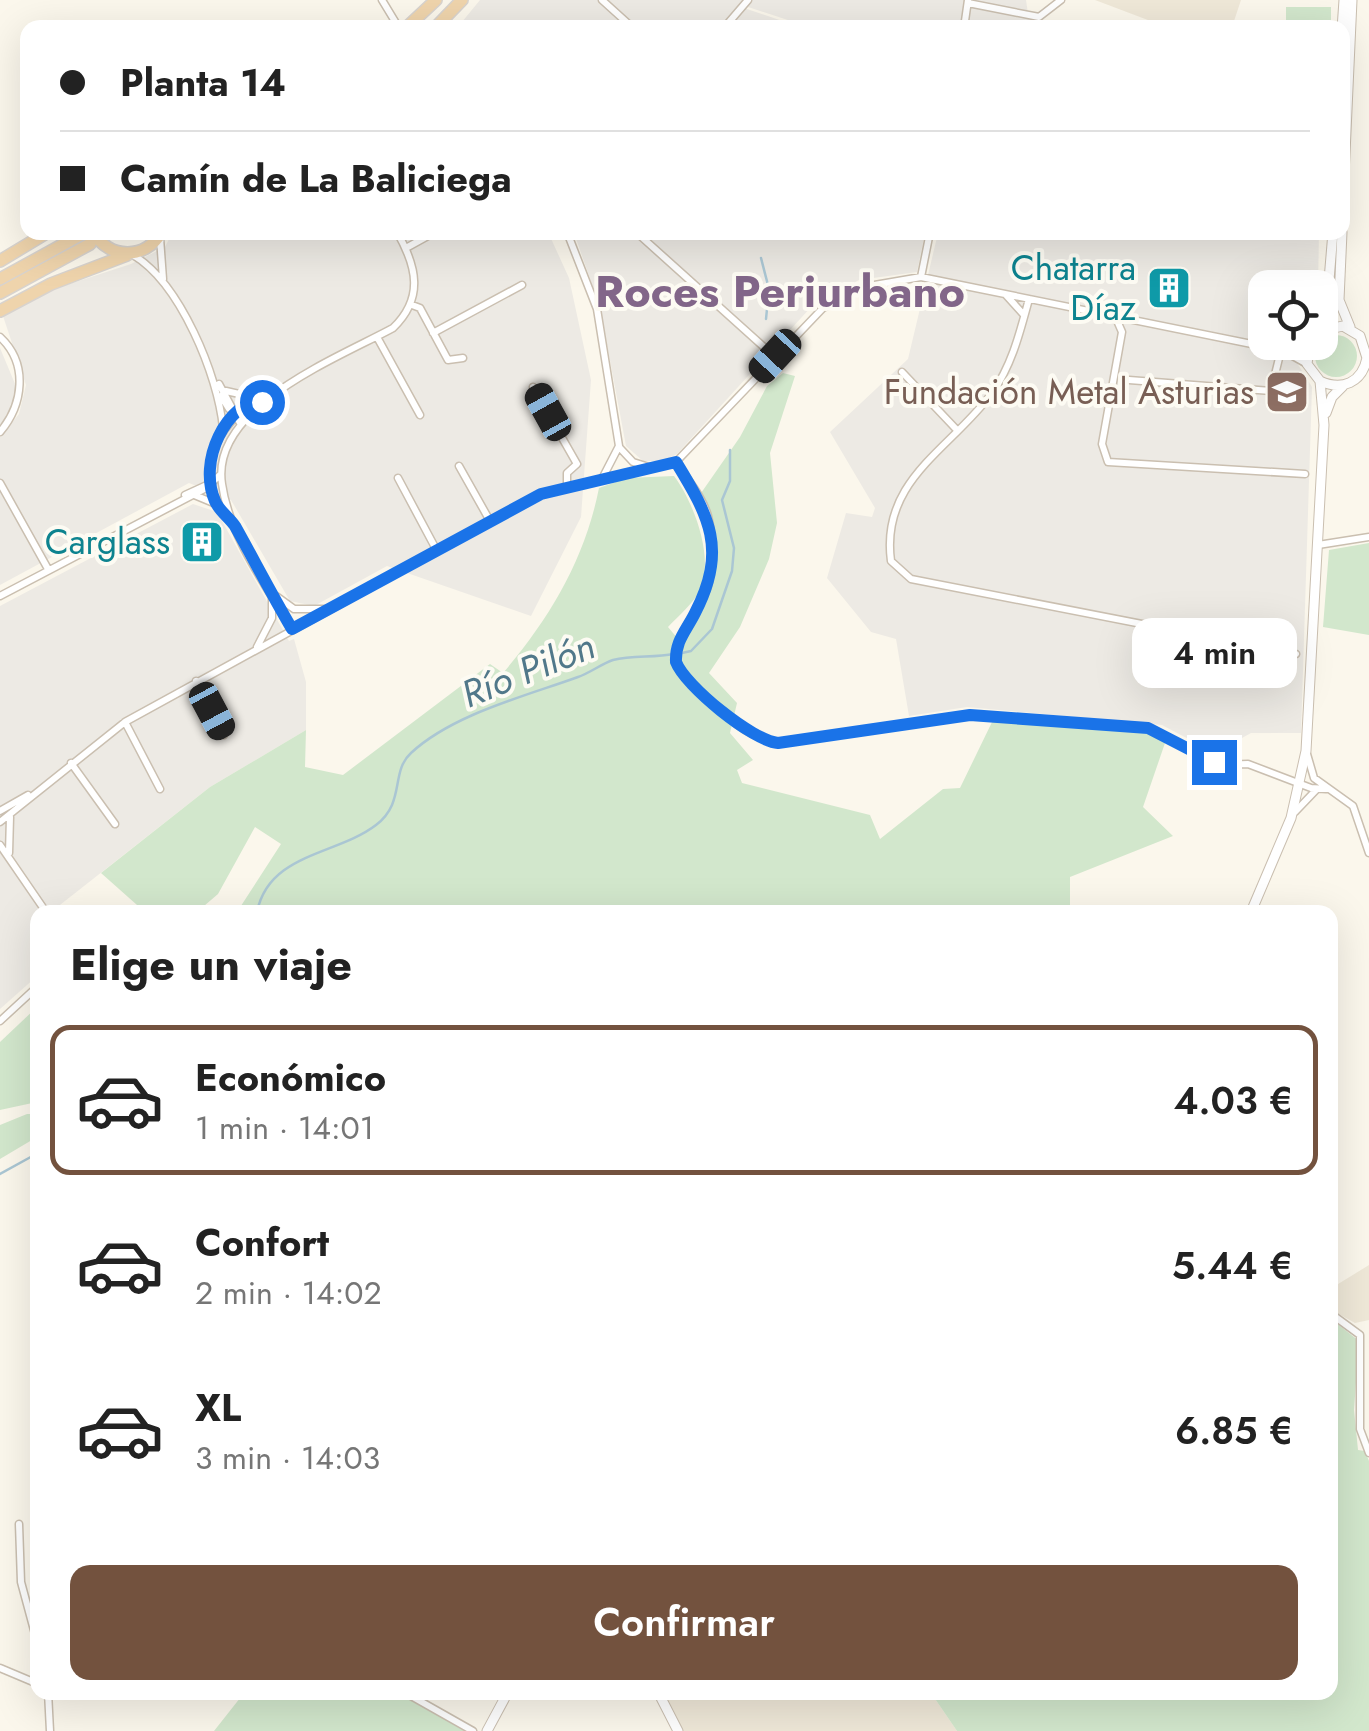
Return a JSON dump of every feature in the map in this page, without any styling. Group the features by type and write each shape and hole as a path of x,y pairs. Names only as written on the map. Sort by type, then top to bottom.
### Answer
{"highway":[{"path":"412,20 438,0"},
{"path":"422,20 438,0"},
{"path":"0,261 35,240"},
{"path":"0,279 81,240"},
{"path":"0,293 83,240"},
{"path":"95,240 129,254"},
{"path":"0,311 153,240"}],"street":[{"path":"602,0 624,20"},
{"path":"731,20 748,0"},
{"path":"968,2 1040,17 1061,0"},
{"path":"1350,59 1352,0"},
{"path":"161,240 164,281 240,423"},
{"path":"188,493 208,470 223,428 236,412 393,328 412,305 415,274 402,240"},
{"path":"406,248 420,240"},
{"path":"570,240 597,309 619,446 632,462 655,469"},
{"path":"645,240 775,356"},
{"path":"921,277 928,240"},
{"path":"1329,270 1332,240"},
{"path":"1342,240 1339,300 1360,334 1367,358 1357,379"},
{"path":"129,254 164,281"},
{"path":"0,813 34,792 124,722 541,494 603,476 676,462 805,322 842,296 921,277 1248,343"},
{"path":"433,333 522,285"},
{"path":"1004,294 1024,316"},
{"path":"1029,299 1005,373 990,396 904,488 889,548 891,561 910,578 1296,654"},
{"path":"1024,316 1047,302"},
{"path":"412,305 420,308 448,360 463,358"},
{"path":"1115,315 1122,332 1102,444 1108,462 1305,474"},
{"path":"1122,332 1137,320"},
{"path":"378,336 420,415"},
{"path":"0,338 17,372 21,394 15,415 0,432"},
{"path":"1129,380 1271,391 1278,360"},
{"path":"1254,905 1291,818 1306,751 1324,425 1320,381 1299,360"},
{"path":"902,372 956,429"},
{"path":"1324,425 1329,403 1343,386 1369,377"},
{"path":"1320,381 1343,386"},
{"path":"533,387 576,464 567,472 566,486"},
{"path":"222,392 247,399 264,397"},
{"path":"222,392 223,428"},
{"path":"0,596 210,484 221,474 240,423 264,397"},
{"path":"236,412 246,416"},
{"path":"603,476 619,446"},
{"path":"676,462 699,496 711,528 708,586 676,648 676,662 680,671 724,711 770,742 982,715 1148,728 1220,765 1248,764 1321,787 1354,806 1369,852"},
{"path":"459,466 490,521"},
{"path":"208,470 216,504"},
{"path":"221,474 231,520"},
{"path":"398,478 437,551"},
{"path":"0,483 48,570"},
{"path":"210,484 228,508"},
{"path":"188,493 216,504 231,520 292,629"},
{"path":"1318,545 1369,537"},
{"path":"271,592 294,609 331,608"},
{"path":"256,649 272,618 271,592"},
{"path":"196,681 224,734"},
{"path":"124,722 160,789"},
{"path":"1306,751 1310,771 1321,787"},
{"path":"71,763 116,824"},
{"path":"1220,765 1221,781"},
{"path":"1291,818 1310,792 1321,787"},
{"path":"0,813 34,792"},
{"path":"0,813 23,796"},
{"path":"10,859 7,827 12,807"},
{"path":"0,848 41,905"},
{"path":"0,1022 30,994"},
{"path":"1338,1319 1360,1334 1360,1429 1369,1452"},
{"path":"19,1524 21,1582 30,1615"},
{"path":"0,1668 30,1681"},
{"path":"48,1700 50,1731"},
{"path":"418,1700 474,1731"},
{"path":"488,1731 504,1700"},
{"path":"662,1700 678,1731"}],"shaded area":[{"path":"480,0 746,0 741,7 779,20 464,20"},
{"path":"751,0 1026,0 1029,20 788,20 745,6"},
{"path":"1095,0 1241,0 1234,20 1148,20"},
{"path":"168,240 552,240 569,278 591,380 581,517 531,616 387,566 314,606 290,601 231,500 189,483 0,585 0,437 19,414 26,385 3,316 54,289 131,264 165,247"},
{"path":"576,240 924,240 917,272 859,280 812,306 677,454 663,461 643,461 626,446 600,307"},
{"path":"936,240 1319,240 1318,270 1248,270 1248,360 1297,360 1312,387 1301,733 1251,733 1215,753 1162,725 967,707 909,716 896,639 871,632 827,578 846,513 872,517 875,508 830,432 908,359"},
{"path":"0,348 18,391 13,409 0,425"},
{"path":"193,504 217,512 289,641 294,639 306,682 306,730 210,787 60,905 30,905 30,982 0,1009 0,606"},
{"path":"1369,1265 1369,1320 1355,1323 1338,1313 1338,1284"},
{"path":"666,1700 936,1700 957,1731 682,1731"}],"green space":[{"path":"1286,7 1331,7 1331,20 1286,20"},
{"path":"1338,336 1351,341 1355,364 1344,375 1328,375 1317,364 1316,360 1338,360"},
{"path":"783,373 795,376 770,453 777,523 769,559 740,627 709,673 737,703 730,733 753,760 737,770 742,783 870,815 880,839 943,789 960,788 993,720 1156,734 1165,743 1143,807 1173,836 1070,877 1070,905 242,905 281,844 255,827 218,894 205,905 137,905 101,873 210,787 306,730 305,767 343,775 490,664 503,673 536,631 575,563 599,488 627,478 674,476 688,500 700,530 704,577 694,600 668,627 678,639 697,606 710,569 711,530 699,496 740,437 767,386"},
{"path":"1369,543 1369,635 1323,627 1329,550"},
{"path":"30,1014 30,1104 0,1110 0,1042"},
{"path":"30,1114 30,1141 0,1159 0,1125"},
{"path":"1338,1324 1359,1341 1354,1410 1358,1450 1365,1451 1369,1461 1369,1731 957,1731 936,1700 1338,1700"},
{"path":"238,1700 410,1700 465,1731 214,1731"}],"waterway":[{"name":"Río Pilón","path":"761,258 769,289 766,319"},
{"name":"Río Pilón","path":"682,653 691,651 712,629 732,571 734,548 722,500 730,481 730,450"},
{"name":"Río Pilón","path":"260,905 275,878 290,866 376,825 391,807 405,761 428,739 469,717 613,660 674,654"},
{"name":"Río Pilón","path":"0,1174 30,1157"}],"place":[{"name":"Chatarra Díaz","path":"1169,288"},
{"name":"Fundación Metal Asturias","path":"1287,392"},
{"name":"Carglass","path":"202,542"}],"district":[{"name":"Roces Periurbano","path":"780,291"}],"route":[{"path":"262,402 268,396 241,409 225,424 208,470 216,504 231,520 292,629 541,494 603,476 676,462 699,496 711,528 708,586 679,639 676,662 680,671 761,740 778,743 954,716 995,716 1148,728 1214,762"}]}
